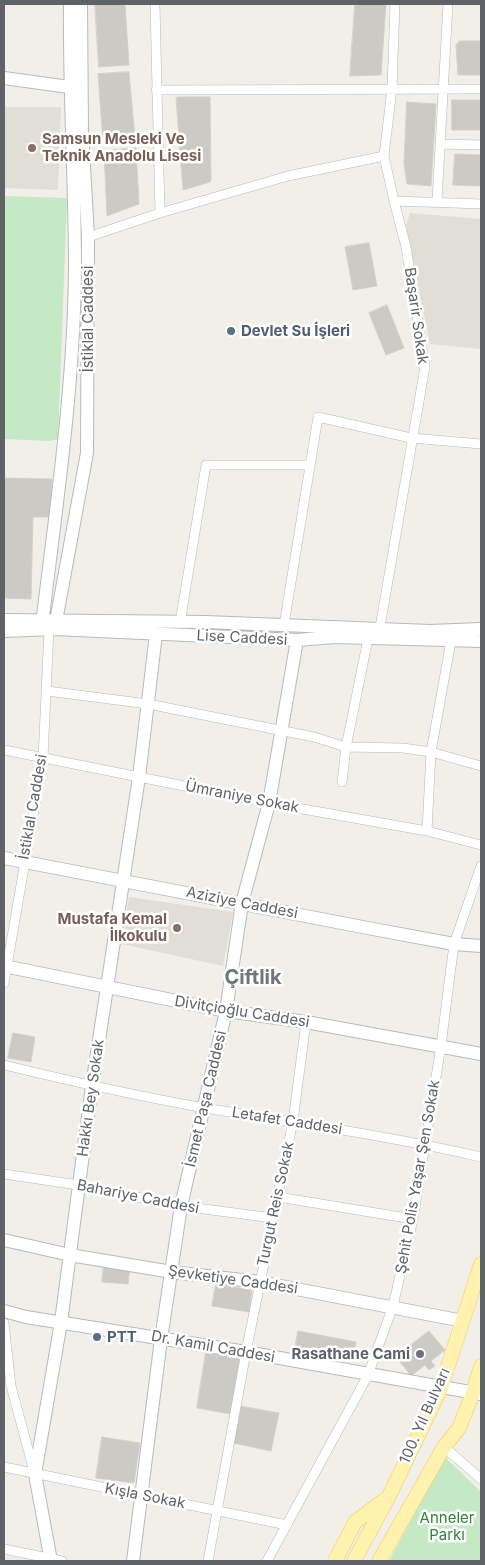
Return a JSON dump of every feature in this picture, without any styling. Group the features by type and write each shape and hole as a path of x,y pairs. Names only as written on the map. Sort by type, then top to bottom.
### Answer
{"main road":[{"name":"İstiklal Caddesi","path":"50,624 68,414 75,270 69,87 70,4"},
{"name":"İstiklal Caddesi","path":"50,624 87,453 88,237 82,131 81,4"},
{"path":"4,78 69,87"},
{"name":"Lise Caddesi","path":"4,620 156,634 297,640 335,637 481,641"},
{"name":"Lise Caddesi","path":"4,631 50,624 180,622 380,627 430,631 481,630"},
{"name":"Hakkı Bey Sokak","path":"55,1561 35,1474 70,1255 92,1086 139,777 156,634"},
{"name":"İsmet Paşa Caddesi","path":"133,1561 161,1339 182,1206 226,1012 242,903 269,803 297,640"},
{"name":"Aziziye Caddesi","path":"4,858 454,944 481,946"},
{"name":"Divitçioğlu Caddesi","path":"5,967 226,1012 306,1022 481,1054"},
{"name":"Şevketiye Caddesi","path":"4,1240 70,1255 172,1272 260,1282 393,1306 463,1321"},
{"name":"100. Yıl Bulvarı","path":"354,1561 388,1498 441,1388 481,1264"},
{"name":"Dr. Kamil Caddesi","path":"4,1311 477,1394"},
{"name":"100. Yıl Bulvarı","path":"383,1555 444,1447 459,1428 477,1394 481,1366"},
{"path":"335,1561 356,1522 388,1498"}],"street":[{"path":"154,4 160,213"},
{"name":"Başarir Sokak","path":"380,627 411,438 425,367 406,247 384,156 392,88 395,4"},
{"path":"437,201 448,4"},
{"path":"156,90 481,89"},
{"path":"440,144 481,145"},
{"path":"88,237 160,213 288,176 384,156"},
{"path":"394,201 481,204"},
{"path":"284,625 318,417 411,438 481,444"},
{"path":"180,622 206,466 310,465"},
{"name":"İstiklal Caddesi","path":"4,983 23,862 43,758 50,624"},
{"path":"342,782 346,747 368,639 380,627"},
{"path":"427,831 431,752 451,641"},
{"path":"47,691 148,704 281,732 314,737 346,747 403,748 431,752 481,766"},
{"name":"Ümraniye Sokak","path":"4,750 62,760 269,803 427,831 481,845"},
{"name":"Şehit Polis Yaşar Şen Sokak","path":"267,1561 368,1375 393,1306 413,1218 441,1046 454,944 481,866"},
{"name":"Turgut Reis Sokak","path":"208,1561 246,1352 294,1121 306,1022"},
{"name":"Letafet Caddesi","path":"4,1065 92,1086 205,1108 294,1121 425,1144 481,1157"},
{"name":"Bahariye Caddesi","path":"4,1174 78,1185 182,1206 273,1218"},
{"path":"278,1197 413,1218"},
{"path":"4,1323 8,1386 35,1474"},
{"path":"444,1447 481,1479"},
{"name":"Kışla Sokak","path":"4,1467 287,1525"},
{"path":"4,1549 55,1561"}],"shaded area":[{"name":"Samsun Mesleki Ve Teknik Anadolu Lisesi","path":"4,107 61,107 58,190 4,188"},
{"path":"410,213 481,219 481,349 430,344 406,225"},
{"name":"Mustafa Kemal İlkokulu","path":"129,897 233,912 223,966 122,944"}],"green space":[{"path":"4,196 67,198 58,439 49,441 4,439"},
{"name":"Anneler Parkı","path":"445,1457 481,1492 481,1561 389,1561"}],"building":[{"path":"95,4 125,4 129,65 99,67"},
{"path":"355,4 386,4 381,75 350,76"},
{"path":"460,41 481,41 481,75 458,75 456,45"},
{"path":"129,72 135,138 103,141 98,74"},
{"path":"210,97 211,179 210,182 183,190 176,98"},
{"path":"452,100 481,100 481,130 452,130"},
{"path":"407,102 436,104 431,186 407,184 404,164"},
{"path":"136,148 139,204 107,216 104,151"},
{"path":"455,154 481,155 481,186 453,185"},
{"path":"369,243 377,286 353,290 345,247"},
{"path":"387,305 404,348 386,355 369,313"},
{"path":"4,478 52,479 51,517 33,517 31,599 4,598"},
{"path":"13,1033 35,1037 31,1062 8,1058"},
{"path":"104,1264 130,1267 128,1284 102,1282"},
{"path":"216,1284 252,1290 249,1312 212,1306"},
{"path":"298,1331 356,1342 353,1359 295,1349"},
{"name":"Rasathane Cami","path":"429,1331 445,1350 431,1361 435,1366 429,1370 425,1365 411,1376 396,1357"},
{"path":"206,1352 240,1358 230,1414 197,1408"},
{"path":"240,1406 279,1413 271,1451 233,1443"},
{"path":"102,1437 140,1443 134,1483 96,1478"}],"place":[{"name":"Samsun Mesleki Ve Teknik Anadolu Lisesi","path":"32,148"},
{"name":"Devlet Su İşleri","path":"231,331"},
{"name":"Mustafa Kemal İlkokulu","path":"177,928"},
{"name":"PTT","path":"97,1337"},
{"name":"Rasathane Cami","path":"420,1354"}],"district":[{"name":"Çiftlik","path":"253,978"}]}
